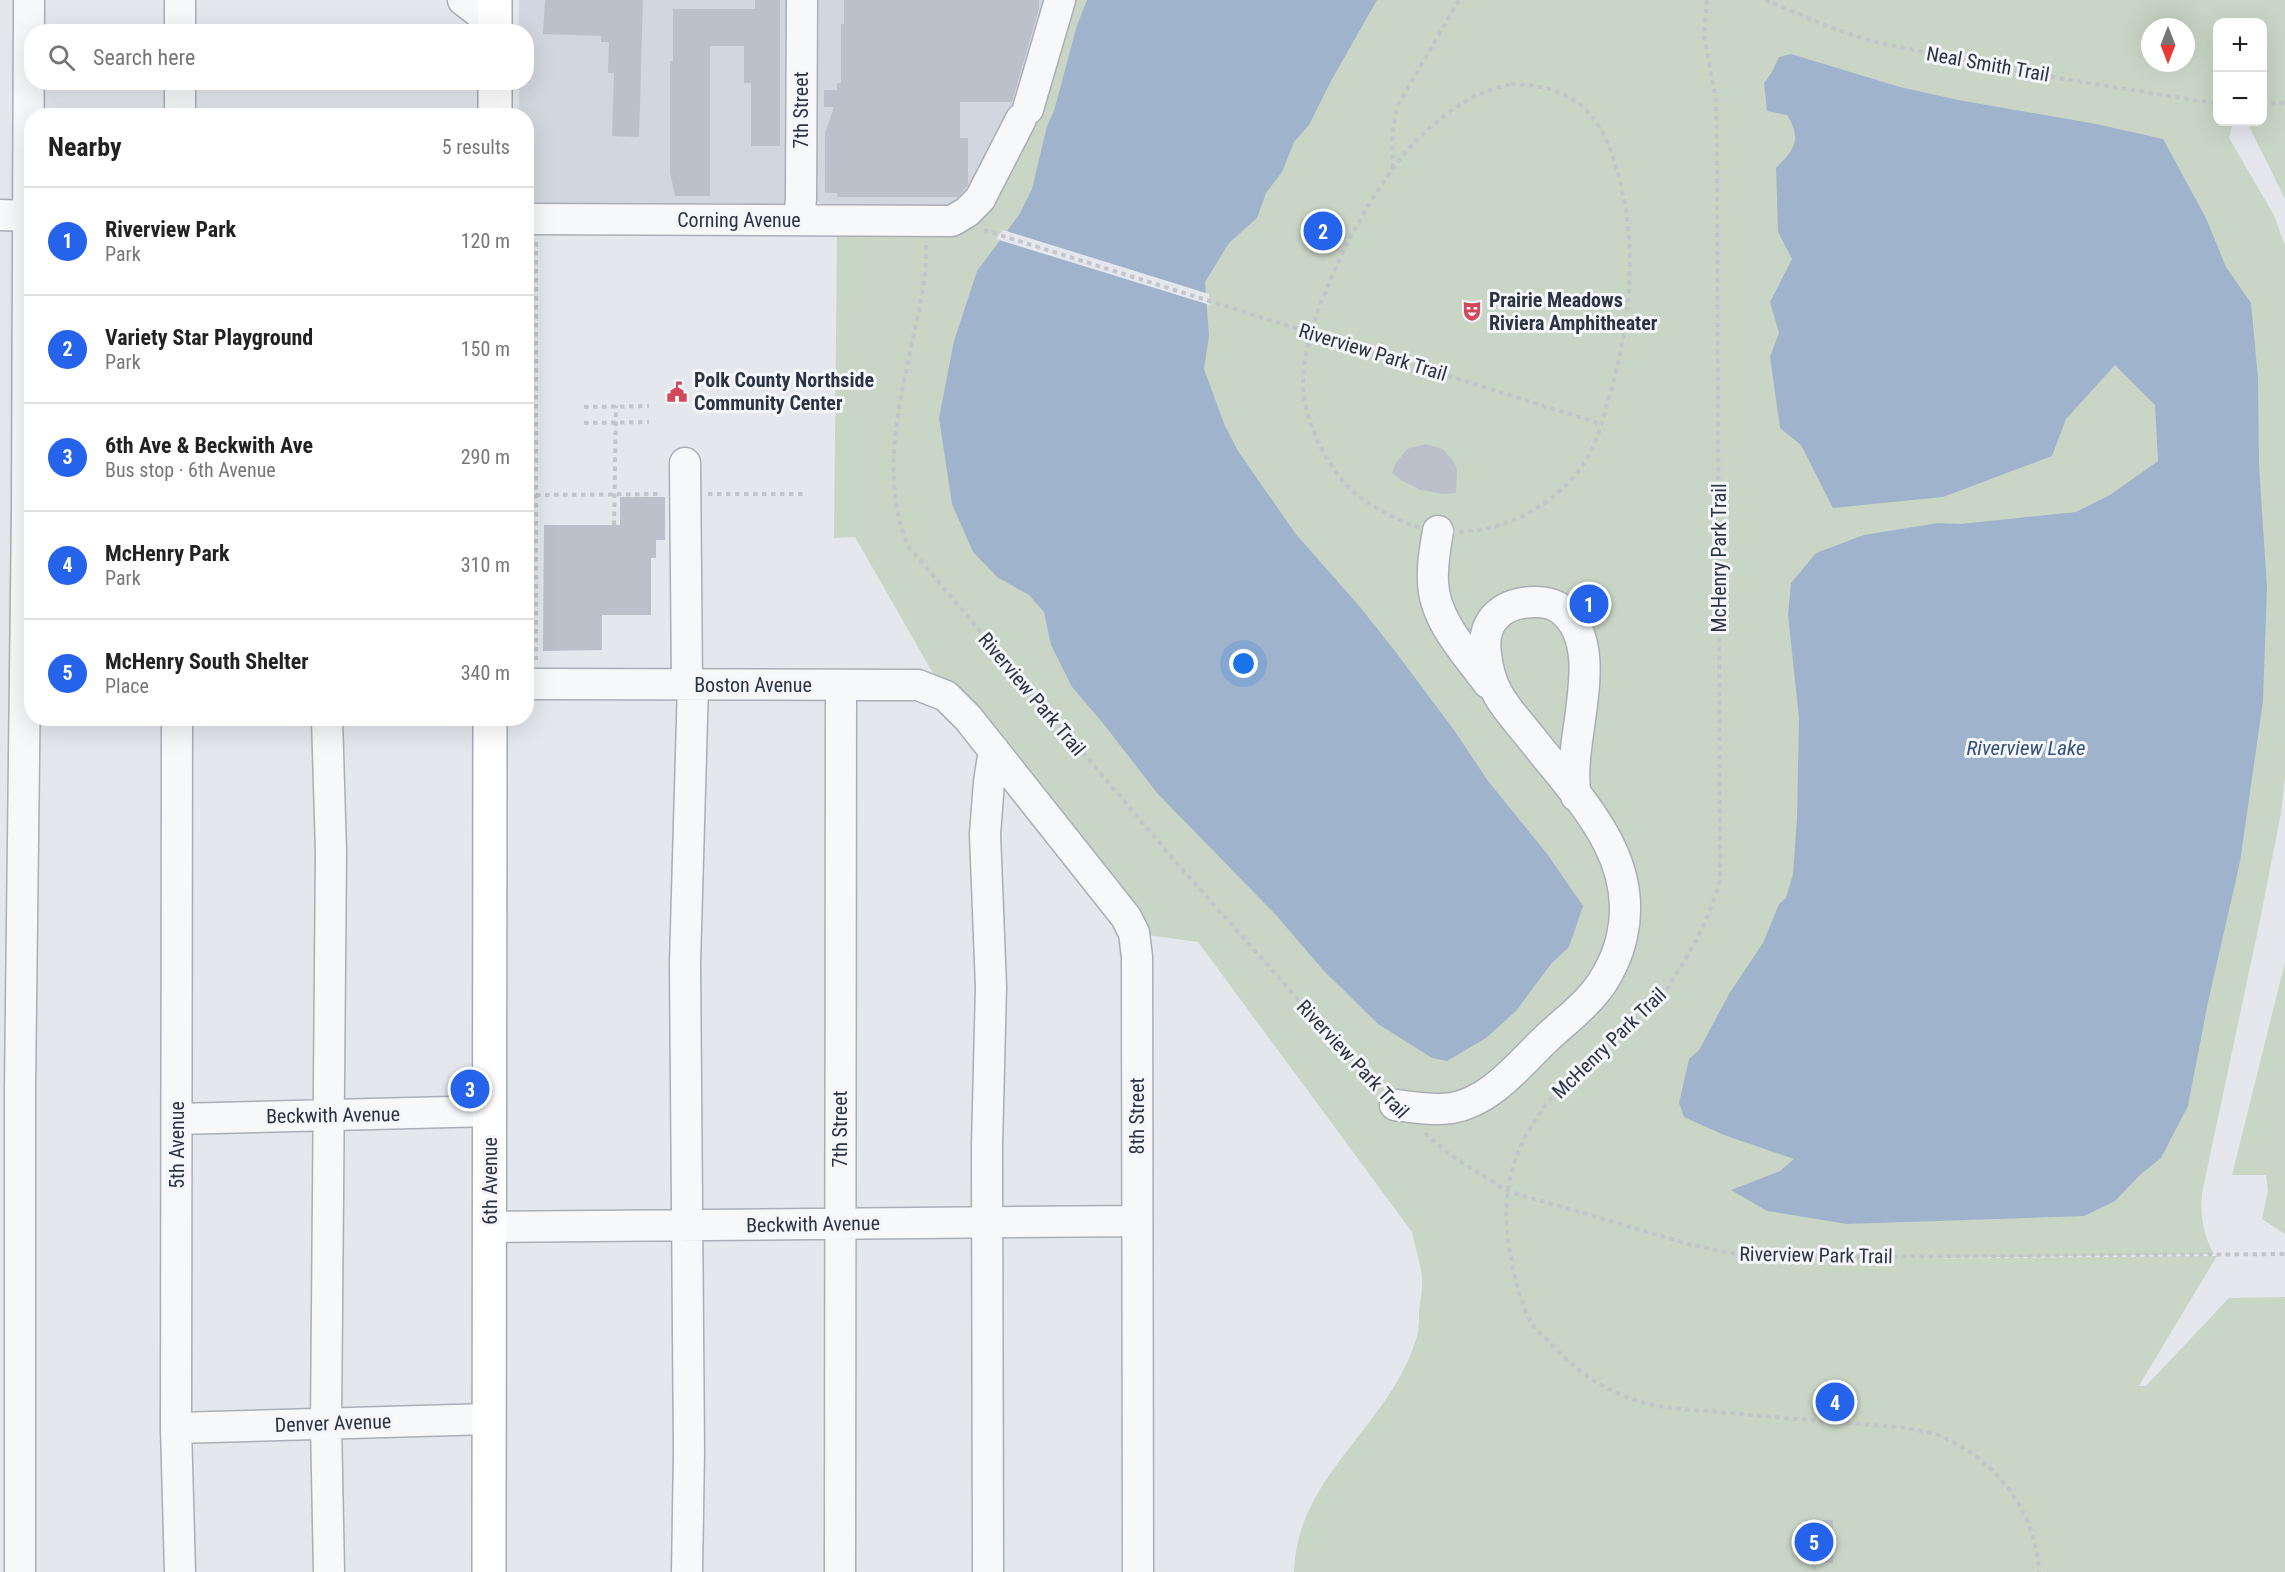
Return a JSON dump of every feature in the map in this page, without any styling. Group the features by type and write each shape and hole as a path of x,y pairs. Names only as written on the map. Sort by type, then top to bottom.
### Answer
{"main road":[{"path":"495,90 495,108"},
{"name":"6th Avenue","path":"489,1572 490,726"}],"street":[{"path":"28,24 29,0"},
{"path":"180,0 180,24"},
{"path":"464,0 495,19"},
{"name":"7th Street","path":"799,219 802,0"},
{"path":"962,224 967,212 980,199 1024,114 1060,0"},
{"path":"24,108 25,90"},
{"path":"180,90 180,108"},
{"path":"20,1572 20,216 24,120"},
{"name":"Corning Avenue","path":"534,228 799,219 962,224"},
{"path":"685,463 690,684 685,963 687,1572"},
{"path":"1395,1106 1451,1108 1468,1104 1490,1092 1596,991 1620,947 1626,906 1624,882 1609,841 1495,693 1449,629 1437,605 1432,584 1433,558 1438,531"},
{"path":"1495,693 1488,675 1485,648 1489,624 1504,607 1522,602 1544,602 1562,609 1575,628 1585,656 1584,684 1574,760 1573,782 1576,796"},
{"name":"Boston Avenue","path":"534,674 690,684 918,685 946,696 968,718"},
{"name":"7th Street","path":"840,1572 841,685"},
{"name":"8th Street","path":"968,718 1126,917 1134,933 1137,957 1138,1572"},
{"name":"5th Avenue","path":"177,726 176,1428 180,1572"},
{"path":"327,726 331,852 326,1423 329,1572"},
{"path":"988,1572 987,1079 991,987 985,834 994,750"},
{"name":"Beckwith Avenue","path":"177,1119 490,1111"},
{"name":"Beckwith Avenue","path":"490,1227 1137,1221"},
{"name":"Denver Avenue","path":"176,1428 490,1419"}],"path":[{"path":"1393,168 1392,142 1398,105 1460,0"},
{"name":"McHenry Park Trail","path":"1707,0 1704,36 1716,101 1717,156 1721,861 1718,887 1709,911 1678,972 1658,1001 1562,1086 1537,1117 1518,1152 1511,1170 1507,1191 1505,1226 1517,1288 1535,1329 1590,1379 1625,1397 1665,1407 1908,1428 1946,1438 1979,1458 2001,1477 2021,1506 2033,1534 2039,1572"},
{"name":"Neal Smith Trail","path":"1765,0 1868,40 2021,72 2213,103"},
{"path":"1511,84 1539,85 1562,93 1588,111 1607,138 1621,184 1627,216 1630,262 1626,320 1616,376 1601,423 1585,461 1566,484 1538,507 1501,526 1458,533 1408,524 1383,513 1355,493 1329,461 1315,435 1303,383 1310,332 1347,242 1393,168 1418,139 1448,114 1482,93 1511,84"},
{"path":"2267,104 2285,102"},
{"name":"Riverview Park Trail","path":"962,224 1601,423"},
{"name":"Riverview Park Trail","path":"925,240 924,283 894,437 894,485 902,533 908,546 1174,860 1364,1074 1395,1106 1449,1154 1507,1191 1689,1244 1728,1252 1764,1256 2285,1254"},
{"path":"614,525 616,406"},
{"path":"584,407 649,406"},
{"path":"584,423 649,423"},
{"path":"1814,1566 1814,1572"}],"shaded area":[{"path":"519,0 791,0 787,201 785,204 782,206 534,204 534,108 519,108 519,90 534,90 534,24 519,24"},
{"path":"813,0 1068,0 982,209 825,207 817,201"}],"green space":[{"path":"1068,0 2285,0 2285,199 2249,126 2267,126 2267,18 2213,18 2213,126 2232,126 2229,138 2274,215 2285,246 2285,776 2281,813 2260,920 2202,1193 2203,1224 2214,1254 1883,1259 2217,1256 2139,1386 2146,1386 2229,1298 2285,1297 2285,1572 1294,1572 1299,1537 1311,1506 1328,1478 1388,1397 1405,1368 1417,1336 1422,1277 1412,1232 1198,942 1134,933 946,696 855,537 834,538 837,233 952,221 973,226 1021,137"},
{"path":"2285,962 2285,1234 2262,1219 2268,1190 2266,1175 2232,1175"}],"water":[{"path":"1087,0 1377,0 1309,125 1294,142 1282,172 1266,193 1257,218 1229,243 1205,282 1209,336 1204,369 1225,426 1238,451 1295,533 1395,651 1454,730 1488,781 1548,855 1583,906 1569,947 1551,964 1516,1011 1486,1038 1447,1061 1432,1058 1378,1024 1323,970 1276,915 1157,793 1072,687 1051,645 1044,612 1029,595 997,577 973,552 952,504 939,418 954,341 977,271 1019,215 1032,189 1047,126 1054,111 1077,25"},
{"name":"Riverview Lake","path":"1791,54 1900,87 2163,139 2206,218 2226,267 2251,303 2258,378 2259,465 2267,588 2263,701 2240,862 2208,1002 2188,1106 2161,1158 2141,1174 2115,1201 2084,1216 1847,1224 1767,1211 1731,1190 1780,1171 1794,1159 1724,1135 1684,1117 1679,1103 1689,1059 1699,1050 1729,994 1763,943 1779,904 1786,898 1793,874 1797,818 1799,718 1788,615 1791,583 1816,553 1864,535 1938,523 1960,524 2076,512 2110,495 2158,461 2155,405 2115,365 2066,419 2052,456 1943,497 1833,508 1801,445 1780,428 1770,357 1779,333 1770,302 1792,259 1778,232 1776,168 1792,149 1795,138 1787,115 1767,111 1764,83 1779,57"}],"pier":[{"path":"1003,230 1209,294 1210,305 996,239"}],"building":[{"path":"545,0 643,0 639,137 612,136 614,73 608,73 609,42 601,42 601,36 543,34"},
{"path":"755,0 780,0 780,146 751,146 751,83 744,83 744,46 710,46 710,196 675,196 670,172 670,61 673,61 673,9 755,9"},
{"path":"844,0 1039,0 1039,9 1012,102 960,102 960,138 968,138 968,185 958,197 837,197 837,193 825,193 825,133 834,107 824,107 824,90 837,90 837,83 841,83 841,24 844,24"},
{"path":"1426,444 1443,449 1454,462 1457,469 1456,493 1444,494 1421,490 1392,473 1395,464 1407,449"},
{"path":"620,497 665,497 665,540 656,540 656,558 651,558 651,615 602,615 602,650 543,651 544,525 620,525"},
{"path":"1805,1520 1833,1520 1833,1563 1805,1563 1805,1557 1796,1557 1796,1528 1805,1528"}],"place":[{"name":"Variety Star Playground","path":"1323,231"},
{"name":"Prairie Meadows Riviera Amphitheater","path":"1472,311"},
{"name":"Polk County Northside Community Center","path":"677,392"},
{"name":"Riverview Park","path":"1589,604"},
{"name":"6th Ave & Beckwith Ave","path":"470,1089"},
{"name":"McHenry Park","path":"1835,1402"},
{"name":"McHenry South Shelter","path":"1814,1542"}]}
